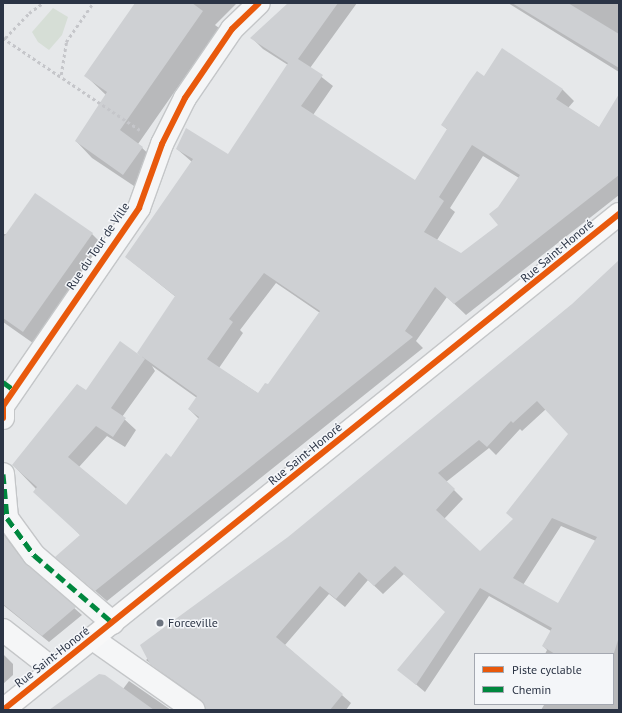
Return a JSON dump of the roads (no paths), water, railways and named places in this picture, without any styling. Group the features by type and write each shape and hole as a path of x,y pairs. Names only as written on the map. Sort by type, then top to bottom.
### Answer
{"street":[{"name":"Rue du Tour de Ville","path":"3,418 3,406 8,386 139,208 162,144 185,98 232,29 258,3"},
{"name":"Rue Saint-Honoré","path":"3,710 113,623 619,214"},
{"path":"3,474 7,518 34,555 113,623"},
{"path":"3,630 53,669"},
{"path":"93,639 194,710"}],"place":[{"name":"Forceville","path":"160,623"}]}
